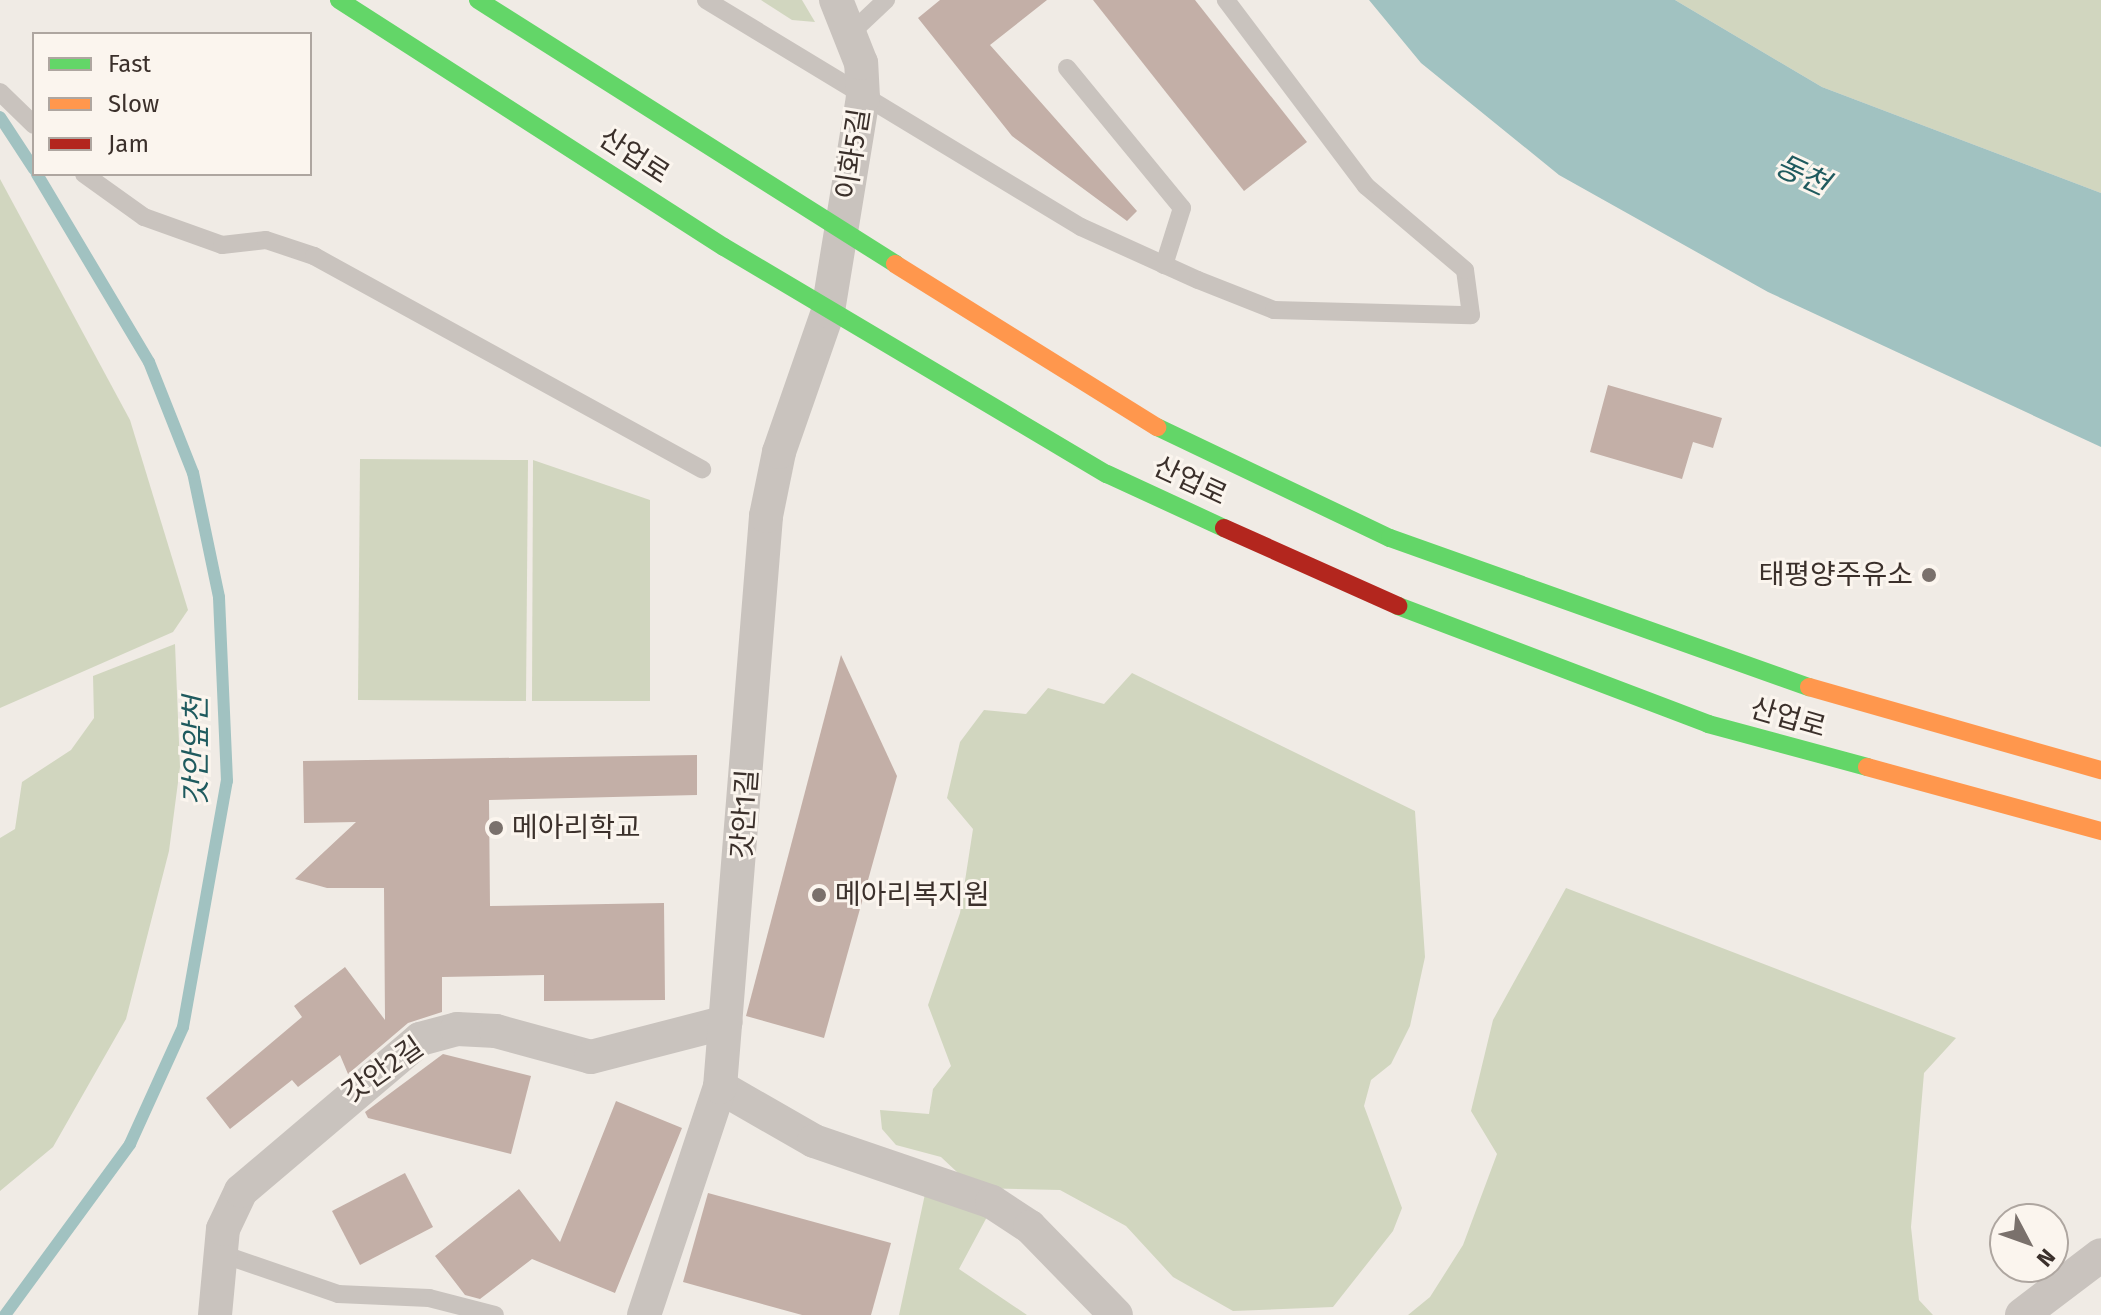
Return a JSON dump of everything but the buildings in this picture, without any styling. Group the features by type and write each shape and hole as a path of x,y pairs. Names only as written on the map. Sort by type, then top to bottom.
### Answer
{"main road":[{"name":"산업로","path":"339,0 828,311 1107,474 1366,594 1708,724 2101,831"},
{"name":"산업로","path":"478,0 841,235 1140,419 1390,538 1728,664 2101,770"}],"street":[{"name":"이화5길","path":"828,311 863,98 852,32 836,0"},
{"name":"갓안1길","path":"644,1315 720,1087 766,516 779,452 828,311"},
{"name":"갓안2길","path":"215,1315 223,1229 241,1191 420,1039 457,1029 496,1031 591,1057 726,1022"},
{"path":"720,1087 814,1141 992,1202 1030,1227 1116,1315"},
{"path":"2022,1315 2101,1255"}],"lane":[{"path":"706,0 863,98 1081,227 1164,265 1274,310 1471,315 1465,270 1366,186 1226,0"},
{"path":"852,32 886,0"},
{"path":"1067,68 1182,208 1164,265"},
{"path":"0,92 32,123"},
{"path":"86,176 103,192 144,217 222,245 266,240 314,256 702,469"},
{"path":"222,1254 338,1294 429,1298 495,1315"}],"green space":[{"path":"761,0 802,0 815,22 792,20"},
{"path":"1675,0 2101,0 2101,193 1822,87"},
{"path":"0,179 130,420 188,610 173,632 0,708"},
{"path":"360,459 528,460 526,701 358,700"},
{"path":"533,460 650,500 650,701 532,701"},
{"path":"175,644 180,767 169,851 126,1019 53,1147 0,1191 0,838 15,829 22,782 71,750 94,718 93,676"},
{"path":"1132,673 1415,811 1425,957 1410,1026 1391,1064 1371,1080 1364,1106 1402,1208 1393,1231 1333,1307 1233,1311 1173,1277 1126,1226 1060,1190 974,1188 941,1157 896,1145 882,1129 880,1110 929,1114 933,1089 951,1066 928,1005 960,913 973,829 947,798 960,742 984,710 1026,714 1048,688 1104,704"},
{"path":"1566,888 1956,1038 1924,1073 1911,1227 1919,1300 1933,1315 1408,1315 1430,1297 1463,1245 1497,1154 1471,1111 1493,1020"},
{"path":"925,1194 988,1215 959,1269 1027,1315 899,1315"}],"water":[{"name":"동천","path":"1369,0 1675,0 1822,87 2101,193 2101,447 1768,292 1559,175 1421,63"}],"waterway":[{"name":"갓안앞천","path":"0,117 32,166"},
{"name":"갓안앞천","path":"5,1315 130,1144 183,1027 227,781 219,597 193,473 149,362 38,176"}],"traffic: fast":[{"path":"339,0 724,247 1107,474 1224,528"},
{"path":"478,0 895,264"},
{"path":"1157,427 1390,538 1809,687"},
{"path":"1398,606 1708,724 1867,767"}],"traffic: slow":[{"path":"895,264 1157,427"},
{"path":"1809,687 2101,770"},
{"path":"1867,767 2101,831"}],"traffic: jam":[{"path":"1224,528 1398,606"}],"place":[{"name":"태평양주유소","path":"1929,575"},
{"name":"메아리학교","path":"496,828"},
{"name":"메아리복지원","path":"819,895"}]}
